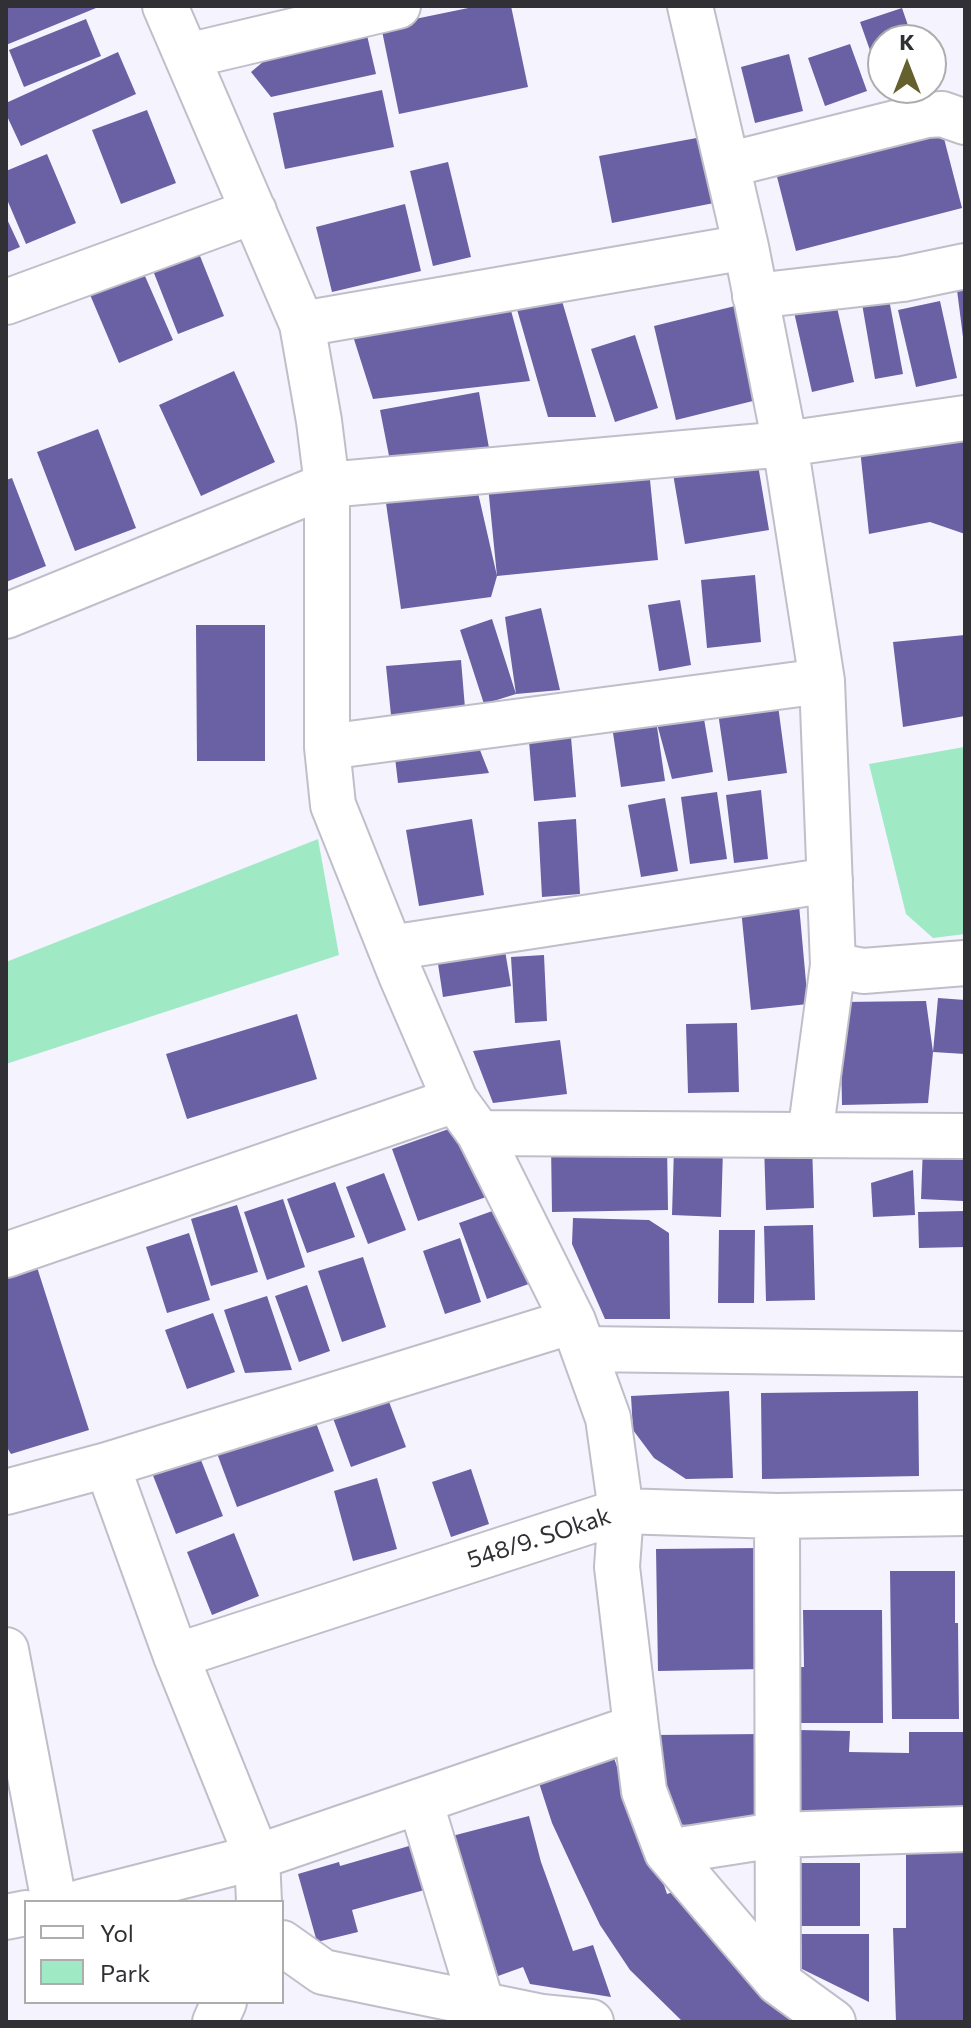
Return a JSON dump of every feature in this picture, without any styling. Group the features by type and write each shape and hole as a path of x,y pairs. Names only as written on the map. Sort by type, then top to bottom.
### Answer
{"street":[{"path":"165,6 302,324 327,485 327,747 333,805 390,948 467,1116 579,1335 608,1418 621,1511 617,1567 644,1791 667,1852 778,1982 833,2022"},
{"path":"187,56 398,6"},
{"path":"690,6 746,247 785,444 822,681 833,965 810,1135"},
{"path":"727,165 927,115 942,114 965,122"},
{"path":"6,302 254,211"},
{"path":"302,324 746,247"},
{"path":"755,296 903,279 965,266"},
{"path":"6,616 327,485 785,444 965,418"},
{"path":"327,747 822,681"},
{"path":"390,948 830,880"},
{"path":"833,965 863,971 965,963"},
{"path":"6,1255 467,1116 810,1135 965,1136"},
{"path":"6,1492 579,1335 965,1354"},
{"path":"107,1465 176,1656 257,1857 259,1900"},
{"name":"548/9. SOkak","path":"176,1656 621,1511 777,1516 965,1513"},
{"path":"777,1516 778,1982"},
{"path":"6,1650 54,1900"},
{"path":"89,1900 257,1857 636,1727"},
{"path":"420,1801 452,2008"},
{"path":"667,1852 776,1835 965,1829"},
{"path":"284,1944 323,1972 452,2008 542,2020 591,2022"}],"green space":[{"path":"964,747 965,934 933,938 906,914 869,764"},
{"path":"318,839 339,955 6,1064 6,962"}],"building":[{"path":"6,6 95,6 96,8 6,45"},
{"path":"478,6 511,6 528,87 399,114 381,26"},
{"path":"902,8 908,24 867,24 867,42 860,22"},
{"path":"86,19 101,56 24,87 9,50"},
{"path":"366,31 376,74 271,97 251,72 276,51"},
{"path":"850,44 867,91 825,106 808,58"},
{"path":"118,52 136,94 21,146 6,114 6,103"},
{"path":"789,54 803,111 755,123 741,67"},
{"path":"382,90 394,147 285,169 273,113"},
{"path":"147,110 176,183 121,204 92,130"},
{"path":"940,123 962,208 796,251 774,165"},
{"path":"702,137 714,203 612,223 599,156"},
{"path":"47,154 76,223 26,244 6,197 6,171"},
{"path":"448,162 471,257 433,266 410,171"},
{"path":"405,204 421,271 332,292 316,227"},
{"path":"6,217 20,247 6,253"},
{"path":"196,246 224,316 178,334 150,263"},
{"path":"141,267 173,340 119,363 88,290"},
{"path":"965,289 965,337 963,337 957,290"},
{"path":"506,292 530,381 373,399 352,333"},
{"path":"560,294 596,417 548,417 516,306"},
{"path":"888,294 903,374 875,379 861,298"},
{"path":"940,301 957,378 916,387 898,310"},
{"path":"836,303 854,382 812,392 794,312"},
{"path":"739,305 761,399 676,420 654,326"},
{"path":"635,335 658,408 615,422 591,349"},
{"path":"234,371 275,462 201,496 159,405"},
{"path":"479,392 489,448 391,466 380,410"},
{"path":"98,429 136,528 75,551 37,452"},
{"path":"965,438 965,534 930,522 869,534 860,449"},
{"path":"757,459 769,530 685,544 673,474"},
{"path":"649,470 658,560 497,576 488,486"},
{"path":"12,478 46,566 6,582 6,480"},
{"path":"476,484 497,576 491,597 401,609 385,496"},
{"path":"755,575 761,642 707,648 701,580"},
{"path":"680,600 691,665 659,671 648,605"},
{"path":"541,608 560,690 516,694 505,617"},
{"path":"492,619 516,694 484,704 460,630"},
{"path":"196,625 265,625 265,761 197,761"},
{"path":"965,635 965,716 903,727 893,642"},
{"path":"461,660 465,708 391,715 386,666"},
{"path":"777,698 787,773 728,781 717,706"},
{"path":"702,707 713,772 672,779 656,720"},
{"path":"656,720 665,781 621,787 612,726"},
{"path":"570,725 576,797 534,801 528,729"},
{"path":"476,740 489,773 398,783 394,749"},
{"path":"761,790 768,859 734,863 726,795"},
{"path":"717,792 727,859 690,864 681,797"},
{"path":"665,798 678,871 641,877 628,805"},
{"path":"472,819 484,895 419,906 406,830"},
{"path":"576,819 580,894 542,897 538,822"},
{"path":"798,894 808,1004 751,1010 740,899"},
{"path":"502,933 511,986 443,997 435,944"},
{"path":"544,955 547,1021 515,1023 511,957"},
{"path":"938,998 965,1000 965,1054 933,1052"},
{"path":"926,1001 933,1052 928,1103 842,1105 840,1002"},
{"path":"297,1014 317,1079 187,1119 166,1054"},
{"path":"737,1023 739,1092 688,1093 686,1024"},
{"path":"560,1040 567,1094 493,1103 473,1051"},
{"path":"460,1125 486,1197 418,1221 392,1149"},
{"path":"667,1143 668,1210 552,1212 551,1145"},
{"path":"812,1143 814,1208 766,1210 764,1144"},
{"path":"923,1146 965,1148 963,1201 921,1199"},
{"path":"674,1148 723,1149 721,1217 672,1215"},
{"path":"913,1170 915,1215 873,1217 871,1183"},
{"path":"384,1173 406,1230 368,1244 346,1187"},
{"path":"335,1182 355,1237 307,1253 287,1199"},
{"path":"283,1199 305,1267 267,1280 244,1212"},
{"path":"237,1205 258,1272 211,1286 191,1219"},
{"path":"509,1205 537,1281 487,1299 459,1223"},
{"path":"965,1211 965,1247 919,1248 918,1212"},
{"path":"573,1218 649,1220 669,1233 670,1319 605,1319 572,1244"},
{"path":"813,1225 815,1300 766,1301 764,1226"},
{"path":"719,1230 755,1230 754,1303 718,1303"},
{"path":"189,1233 210,1300 167,1313 146,1247"},
{"path":"460,1238 481,1302 445,1314 423,1251"},
{"path":"363,1257 386,1327 342,1342 318,1271"},
{"path":"36,1264 89,1430 11,1454 6,1446 6,1273"},
{"path":"307,1285 330,1351 299,1362 275,1296"},
{"path":"267,1296 292,1370 245,1373 224,1310"},
{"path":"213,1313 235,1372 187,1389 165,1330"},
{"path":"385,1391 406,1447 351,1467 330,1410"},
{"path":"729,1391 733,1478 686,1479 654,1458 633,1430 631,1396"},
{"path":"918,1391 919,1476 762,1479 761,1393"},
{"path":"312,1412 334,1471 237,1507 215,1448"},
{"path":"199,1455 223,1516 176,1534 152,1473"},
{"path":"471,1469 489,1524 451,1537 432,1482"},
{"path":"377,1478 397,1549 353,1561 334,1491"},
{"path":"234,1533 259,1596 212,1615 187,1552"},
{"path":"761,1548 763,1669 658,1671 656,1549"},
{"path":"890,1571 955,1571 959,1719 892,1719"},
{"path":"803,1610 882,1610 883,1723 798,1723 797,1667 804,1667"},
{"path":"798,1730 850,1731 849,1752 909,1753 909,1732 965,1732 965,1821 797,1821"},
{"path":"762,1734 764,1828 665,1824 656,1735"},
{"path":"614,1758 667,1894 676,1891 808,2022 683,2022 630,1970 600,1925 552,1823 539,1783"},
{"path":"529,1816 541,1862 573,1951 593,1945 611,1997 530,1984 523,1967 498,1976 464,1882 452,1836"},
{"path":"416,1844 428,1889 352,1910 358,1932 317,1942 298,1874 339,1862 340,1866"},
{"path":"906,1850 965,1850 965,2022 896,2022 893,1928 906,1928"},
{"path":"800,1863 860,1863 860,1926 800,1926"},
{"path":"801,1934 869,1934 869,2002 802,1969"}]}
